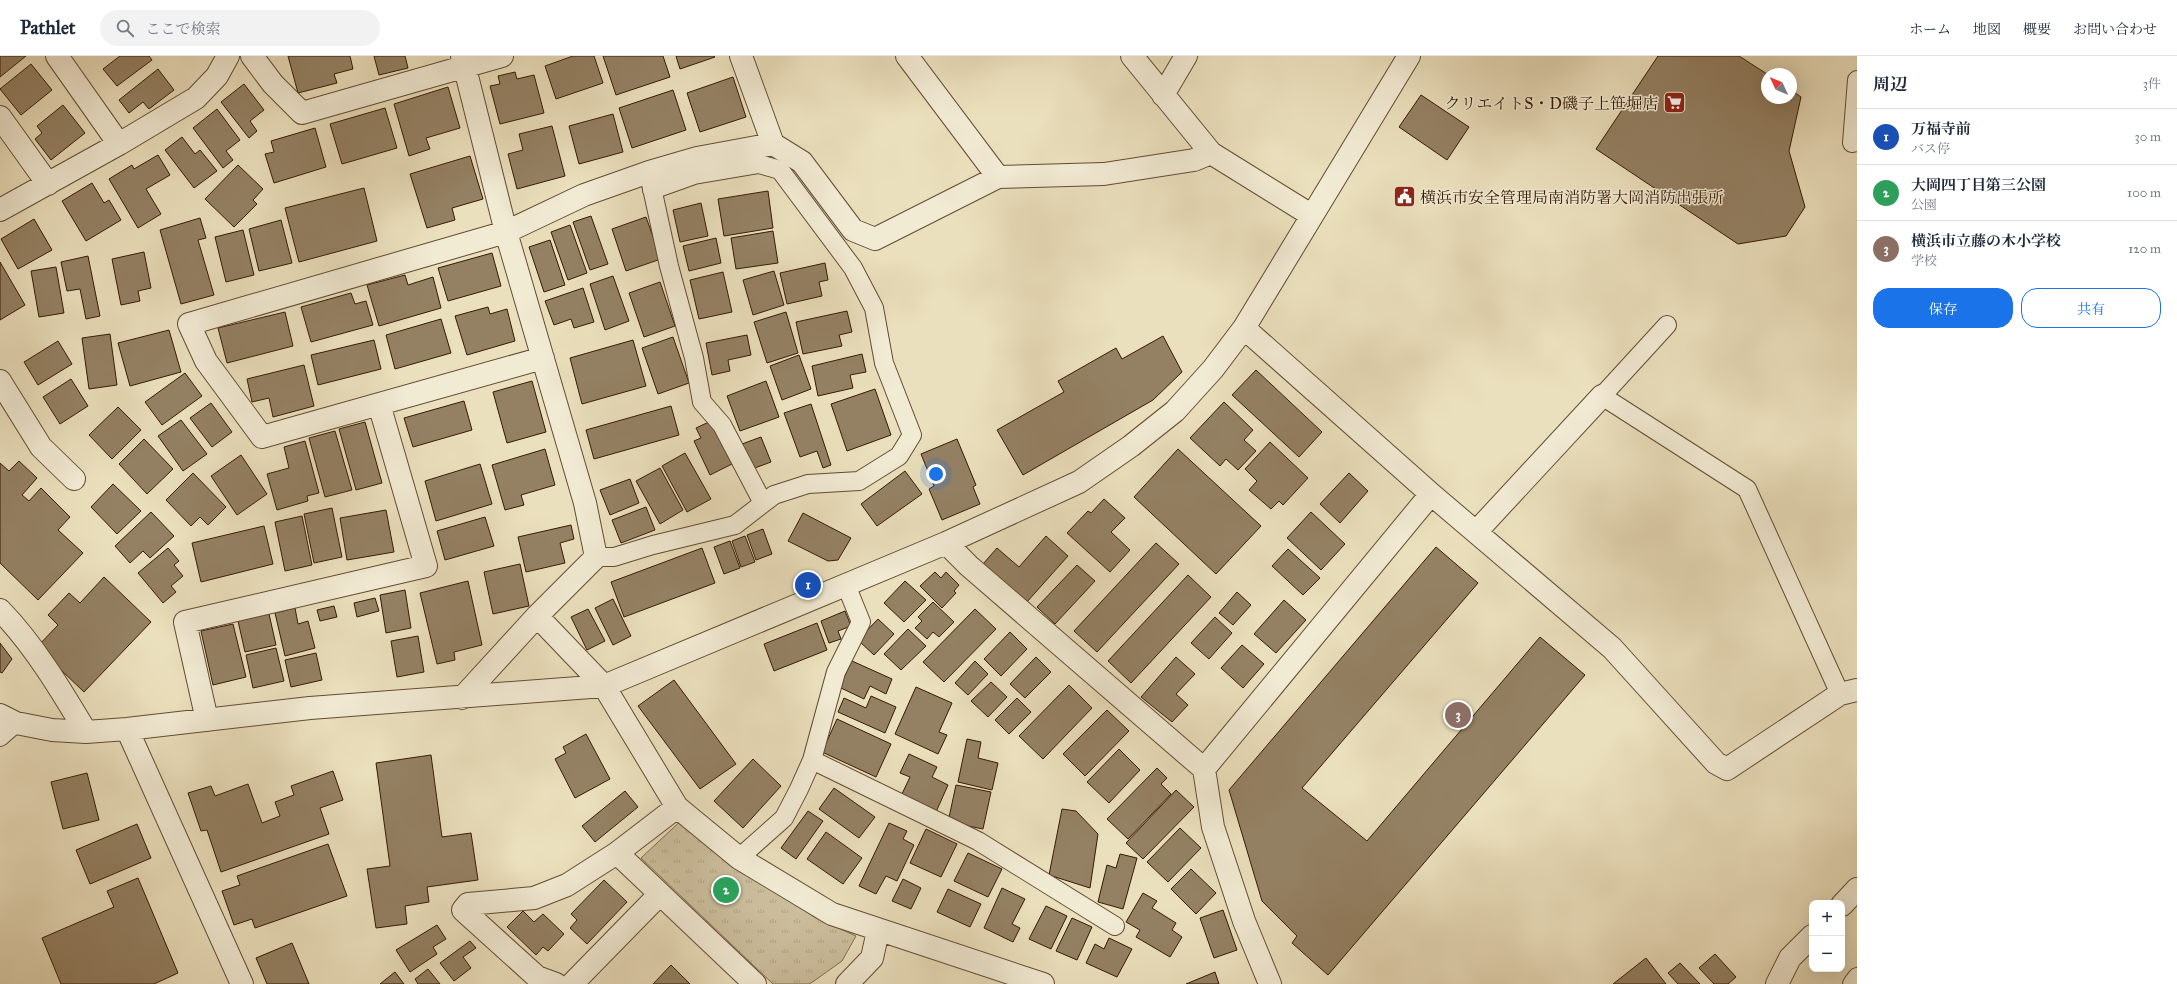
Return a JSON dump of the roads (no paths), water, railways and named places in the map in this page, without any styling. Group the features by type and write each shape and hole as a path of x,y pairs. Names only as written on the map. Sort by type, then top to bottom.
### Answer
{"street":[{"path":"57,56 119,144"},
{"path":"0,210 119,144 196,98 217,76 228,56"},
{"path":"252,56 273,84 302,113 463,61 502,56"},
{"path":"741,56 773,144 802,162 853,230 875,239 998,177 1104,174 1194,160 1211,153"},
{"path":"907,56 998,177"},
{"path":"1132,56 1211,153 1312,215"},
{"path":"1164,95 1186,56"},
{"path":"5,725 86,732 127,729 310,708 462,698 604,686 946,543 1079,482 1132,446 1175,411 1213,369 1244,328 1409,56"},
{"path":"462,698 537,616 596,557 585,502 506,232 463,61"},
{"path":"0,117 48,184"},
{"path":"543,358 262,437 206,361 189,324 506,232 584,195 650,181 697,158 773,144"},
{"path":"1244,328 1431,494 1612,648 1716,763 1726,769 1849,692"},
{"path":"0,381 41,447 74,479"},
{"path":"1476,532 1602,396"},
{"path":"207,720 185,622 426,566 379,404"},
{"path":"1204,769 1431,494"},
{"path":"946,543 969,566 1204,769 1213,827 1244,920 1270,984"},
{"path":"0,610 11,621 62,692 86,732"},
{"path":"537,616 604,686 677,807 739,858 832,914 878,931 1043,984"},
{"path":"127,729 242,984"},
{"path":"556,984 537,977 463,910 468,904 534,898 567,885 617,853 677,807"},
{"path":"617,853 659,895 755,984"},
{"path":"1845,902 1857,889"},
{"path":"572,984 659,895"},
{"path":"847,984 872,958 878,931"},
{"path":"1777,984 1790,958 1809,939"}],"lane":[{"path":"1855,146 1857,80"},
{"path":"596,557 614,557 653,545 735,525 763,504 774,495 808,484 859,481 899,456 912,436 884,363 874,308 853,268 780,170 759,164 650,181 669,266 694,358 702,402 722,425 763,504"},
{"path":"1668,325 1602,396 1747,489 1849,692"},
{"path":"739,858 784,818 812,760 836,672 861,622 846,585"},
{"path":"812,760 978,841 1115,926"},
{"path":"1852,984 1857,977"}],"place":[{"name":"クリエイトS・D磯子上笹堀店","path":"1674,103"},
{"name":"横浜市安全管理局南消防署大岡消防出張所","path":"1405,197"},
{"name":"万福寺前","path":"808,585"},
{"name":"横浜市立藤の木小学校","path":"1458,715"},
{"name":"大岡四丁目第三公園","path":"726,890"}]}
